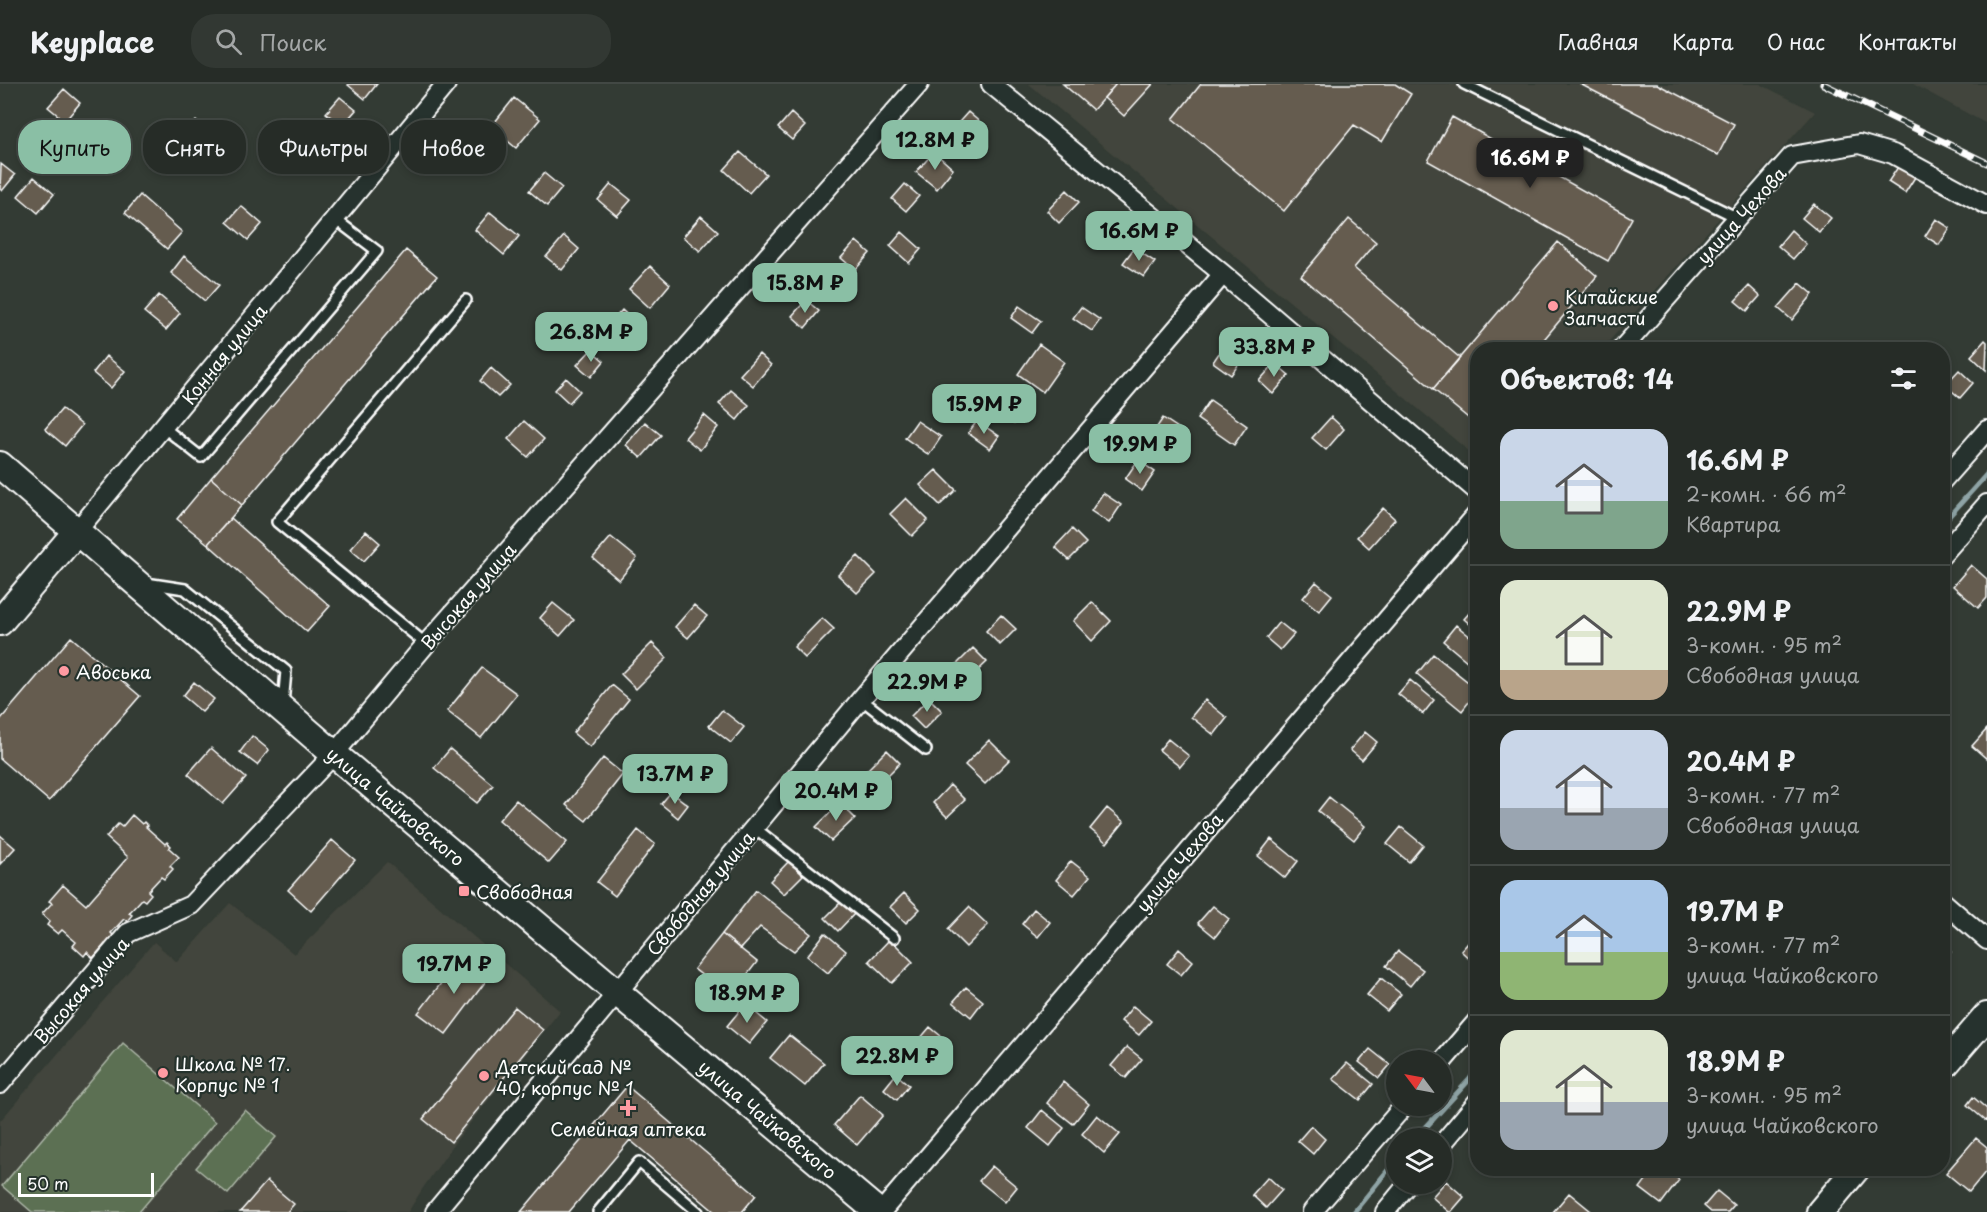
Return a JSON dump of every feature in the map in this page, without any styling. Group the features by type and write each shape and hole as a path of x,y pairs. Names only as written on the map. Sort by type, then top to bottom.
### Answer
{"main road":[{"name":"улица Чайковского","path":"0,465 333,754 880,1212"},
{"name":"Конная улица","path":"0,622 77,531"},
{"path":"1950,1059 1987,1016"},
{"path":"1820,1212 1850,1176"}],"street":[{"name":"Конная улица","path":"77,531 446,84"},
{"name":"Высокая улица","path":"0,1084 128,933 191,905 333,754 426,644 919,84"},
{"path":"991,84 1223,274 1470,485"},
{"name":"улица Чехова","path":"1629,342 1792,156 1859,144 1893,154 1987,205"},
{"name":"Свободная улица","path":"435,1212 861,699 1223,274"},
{"path":"1950,472 1987,430"},
{"path":"1950,546 1987,504"},
{"name":"улица Чехова","path":"880,1212 1470,522"},
{"path":"1950,908 1987,940"},
{"path":"1452,1050 1470,1029"},
{"path":"1452,1132 1470,1111"},
{"path":"1312,1212 1395,1116"},
{"path":"1384,1212 1399,1194"}],"lane":[{"path":"1464,84 1738,218"},
{"path":"163,427 201,457 377,251 335,219"},
{"path":"426,644 277,522 466,300"},
{"path":"861,699 926,750"},
{"path":"755,828 894,938"},
{"path":"598,1212 639,1162 697,1212"}],"shaded area":[{"path":"1029,84 1760,84 1815,112 1608,342 1470,342 1470,452"},
{"path":"1913,84 1987,84 1987,124"},
{"path":"387,862 560,1011 456,1141 408,1212 0,1212 0,1121 154,942 177,962 230,903 294,954"}],"green space":[{"path":"123,1043 215,1122 139,1212 32,1212 2,1186"},
{"path":"245,1110 276,1137 228,1194 196,1168"}],"building":[{"path":"349,84 377,84 365,99"},
{"path":"1063,84 1116,84 1093,110"},
{"path":"1116,84 1153,84 1124,116 1104,98"},
{"path":"1201,84 1395,84 1411,94 1382,142 1354,125 1284,211 1173,119"},
{"path":"1580,84 1657,84 1734,124 1718,155"},
{"path":"64,89 80,103 66,120 48,107"},
{"path":"340,97 356,110 347,120 335,120 326,113"},
{"path":"514,98 540,119 516,148 506,140 506,120 497,120"},
{"path":"968,112 982,124 966,143 952,130"},
{"path":"791,113 805,126 792,140 778,128"},
{"path":"1452,117 1632,218 1608,261 1428,161"},
{"path":"740,152 766,174 749,193 724,170"},
{"path":"934,152 953,169 937,189 916,172"},
{"path":"1,164 15,175 2,191 0,189"},
{"path":"1900,164 1917,174 1905,193 1888,182"},
{"path":"544,173 562,188 547,206 529,191"},
{"path":"34,177 54,194 38,213 18,196"},
{"path":"611,184 631,200 617,216 598,200"},
{"path":"905,184 919,196 906,211 892,199"},
{"path":"1067,190 1079,202 1059,223 1047,211"},
{"path":"140,195 182,232 167,249 125,213"},
{"path":"1814,204 1831,218 1819,232 1802,218"},
{"path":"241,206 262,224 248,240 227,222"},
{"path":"490,212 519,236 504,255 475,230"},
{"path":"701,216 718,231 700,251 683,237"},
{"path":"1349,219 1376,242 1354,268 1460,358 1433,389 1301,276"},
{"path":"1936,219 1950,228 1939,245 1925,236"},
{"path":"1791,230 1806,244 1793,259 1778,246"},
{"path":"902,232 921,249 909,263 890,246"},
{"path":"564,236 579,249 562,270 546,257"},
{"path":"856,241 870,253 855,270 841,258"},
{"path":"1558,242 1597,276 1542,342 1473,342"},
{"path":"1134,248 1155,262 1144,277 1123,263"},
{"path":"406,250 437,276 242,505 211,478"},
{"path":"184,256 219,285 205,301 171,273"},
{"path":"650,266 670,284 650,308 629,289"},
{"path":"1800,283 1813,294 1792,320 1778,308"},
{"path":"1749,286 1760,296 1747,311 1735,301"},
{"path":"159,295 180,313 166,330 144,312"},
{"path":"806,300 819,311 805,328 792,316"},
{"path":"1019,306 1041,321 1032,333 1011,318"},
{"path":"1081,307 1100,320 1092,331 1073,318"},
{"path":"622,310 636,323 622,339 608,326"},
{"path":"1230,337 1249,350 1231,375 1213,362"},
{"path":"1985,340 1987,342 1986,370 1971,356"},
{"path":"1039,344 1064,362 1043,392 1018,374"},
{"path":"1470,345 1470,420 1433,389"},
{"path":"591,350 604,361 591,377 577,365"},
{"path":"759,354 771,365 753,386 740,375"},
{"path":"106,356 125,371 111,388 93,373"},
{"path":"1275,363 1289,375 1273,394 1259,381"},
{"path":"491,368 510,385 498,397 480,381"},
{"path":"1959,370 1973,383 1960,398 1950,389 1950,380"},
{"path":"566,378 580,391 569,403 555,390"},
{"path":"731,390 749,405 737,420 719,404"},
{"path":"996,397 1020,414 1014,424 989,407"},
{"path":"1210,400 1247,426 1234,445 1197,419"},
{"path":"62,409 82,425 65,446 45,429"},
{"path":"704,415 718,427 700,450 685,438"},
{"path":"1331,417 1344,429 1326,450 1312,438"},
{"path":"1163,418 1181,430 1164,454 1147,442"},
{"path":"524,421 544,439 528,457 508,439"},
{"path":"917,421 941,437 929,455 905,438"},
{"path":"977,421 999,436 990,449 968,433"},
{"path":"645,422 661,435 641,458 626,445"},
{"path":"1138,460 1155,472 1142,491 1125,479"},
{"path":"936,470 956,490 940,505 920,485"},
{"path":"211,478 242,505 208,544 177,519"},
{"path":"1103,493 1121,505 1109,523 1091,511"},
{"path":"906,498 928,520 912,536 890,514"},
{"path":"1383,508 1395,519 1369,548 1357,537"},
{"path":"231,518 330,606 307,632 208,544"},
{"path":"1072,529 1086,543 1069,560 1055,547"},
{"path":"366,531 380,543 364,561 350,549"},
{"path":"611,537 637,558 619,580 593,558"},
{"path":"858,556 876,574 857,593 838,575"},
{"path":"1971,565 1987,579 1987,598 1978,608 1953,586"},
{"path":"1316,582 1332,595 1319,611 1303,598"},
{"path":"1092,602 1111,621 1092,641 1073,621"},
{"path":"553,603 574,620 560,636 540,618"},
{"path":"694,605 707,616 688,638 675,627"},
{"path":"1470,612 1470,624 1464,619"},
{"path":"1001,615 1016,629 1000,645 986,631"},
{"path":"822,618 834,629 805,658 794,647"},
{"path":"1279,622 1294,634 1280,650 1266,638"},
{"path":"1456,625 1470,636 1470,660 1468,662 1443,641"},
{"path":"71,637 140,696 49,801 0,759 0,720"},
{"path":"652,643 667,658 636,689 621,674"},
{"path":"973,648 987,662 968,680 955,666"},
{"path":"1433,654 1470,684 1470,700 1462,711 1417,674"},
{"path":"482,668 517,694 481,738 447,711"},
{"path":"1410,680 1434,700 1423,714 1398,694"},
{"path":"194,682 214,699 202,712 183,696"},
{"path":"612,685 629,699 590,747 573,733"},
{"path":"929,698 942,711 924,729 911,716"},
{"path":"1205,700 1227,718 1214,735 1191,717"},
{"path":"722,710 744,727 731,743 709,726"},
{"path":"1987,729 1987,759 1972,746"},
{"path":"1365,732 1377,742 1362,760 1350,750"},
{"path":"252,736 269,750 257,765 240,752"},
{"path":"1168,739 1189,756 1180,767 1159,750"},
{"path":"989,740 1009,760 985,784 965,765"},
{"path":"211,748 246,778 223,804 188,774"},
{"path":"450,749 493,785 477,803 434,768"},
{"path":"887,750 900,763 879,784 866,771"},
{"path":"603,758 623,774 586,821 566,805"},
{"path":"950,785 965,800 947,817 933,803"},
{"path":"671,792 688,805 678,818 661,804"},
{"path":"1329,797 1365,826 1354,840 1318,811"},
{"path":"516,800 567,842 549,863 499,820"},
{"path":"840,803 855,818 831,841 816,827"},
{"path":"1107,808 1124,822 1107,843 1090,829"},
{"path":"132,815 142,824 144,822 148,826 146,827 165,844 167,842 171,846 169,848 179,857 170,866 173,869 164,879 161,877 148,891 151,894 145,901 142,899 129,913 132,915 127,921 124,919 111,933 115,937 107,946 105,944 93,958 87,952 84,956 73,946 76,942 62,930 58,934 47,925 50,921 42,914 52,903 49,901 63,885 86,905 128,857 106,837 118,824 122,827"},
{"path":"1401,827 1423,845 1409,862 1387,844"},
{"path":"638,830 655,844 615,896 597,882"},
{"path":"0,835 15,848 0,864"},
{"path":"1271,839 1298,861 1285,878 1258,856"},
{"path":"332,840 355,860 311,911 288,890"},
{"path":"789,861 803,875 784,894 770,881"},
{"path":"1071,861 1090,876 1074,895 1056,880"},
{"path":"756,890 811,934 794,951 760,927 740,949 722,934"},
{"path":"904,893 920,909 906,923 890,907"},
{"path":"842,901 855,913 838,931 825,918"},
{"path":"1213,906 1229,919 1215,937 1198,923"},
{"path":"969,907 988,925 966,947 948,929"},
{"path":"1034,909 1050,922 1038,937 1022,924"},
{"path":"825,933 846,951 828,973 807,956"},
{"path":"722,934 757,962 730,997 694,969"},
{"path":"890,939 913,962 892,983 869,961"},
{"path":"1470,941 1470,959 1461,951"},
{"path":"1179,949 1193,961 1181,975 1167,964"},
{"path":"1398,951 1423,970 1410,986 1386,966"},
{"path":"462,956 489,977 446,1034 418,1013"},
{"path":"1381,978 1401,994 1387,1011 1367,995"},
{"path":"966,987 983,1001 971,1017 953,1002"},
{"path":"745,1004 767,1022 749,1044 727,1026"},
{"path":"1133,1006 1151,1021 1139,1035 1121,1021"},
{"path":"515,1007 543,1030 451,1142 423,1119"},
{"path":"930,1027 947,1041 931,1060 914,1046"},
{"path":"789,1035 824,1063 805,1086 770,1058"},
{"path":"1127,1047 1142,1059 1126,1078 1111,1066"},
{"path":"1370,1049 1386,1062 1386,1070 1379,1078 1359,1062"},
{"path":"1347,1063 1373,1084 1360,1100 1333,1079"},
{"path":"896,1074 909,1085 897,1100 884,1089"},
{"path":"1063,1082 1089,1104 1073,1124 1047,1103"},
{"path":"627,1086 756,1195 742,1212 715,1212 630,1140 569,1212 521,1212"},
{"path":"860,1095 883,1115 857,1145 834,1125"},
{"path":"1973,1097 1987,1109 1987,1122 1967,1105"},
{"path":"1042,1110 1064,1128 1050,1146 1028,1128"},
{"path":"1097,1115 1120,1134 1104,1153 1082,1134"},
{"path":"1311,1126 1325,1139 1313,1154 1298,1141"},
{"path":"1976,1138 1987,1147 1987,1170 1969,1192 1950,1176 1950,1168"},
{"path":"992,1166 1017,1187 1005,1202 979,1181"},
{"path":"1649,1176 1674,1176 1679,1180 1661,1204 1640,1188"},
{"path":"1268,1177 1282,1190 1266,1208 1252,1195"},
{"path":"267,1181 294,1204 287,1212 240,1212"},
{"path":"1452,1186 1464,1197 1449,1212 1432,1197 1435,1194 1452,1194"},
{"path":"1717,1191 1734,1205 1728,1212 1711,1212 1704,1206"},
{"path":"1569,1193 1591,1211 1553,1212"}],"waterway":[{"path":"1950,515 1987,474"},
{"path":"1425,1128 1470,1079"},
{"path":"1354,1212 1386,1172"}],"railway":[{"path":"1823,84 1987,163"}],"place":[{"name":"Китайские Запчасти","path":"1553,306"},
{"name":"Авоська","path":"64,671"},
{"name":"Свободная","path":"464,891"},
{"name":"Школа № 17. Корпус № 1","path":"163,1073"},
{"name":"Детский сад № 40, корпус № 1","path":"484,1076"},
{"name":"Семейная аптека","path":"628,1108"}]}
